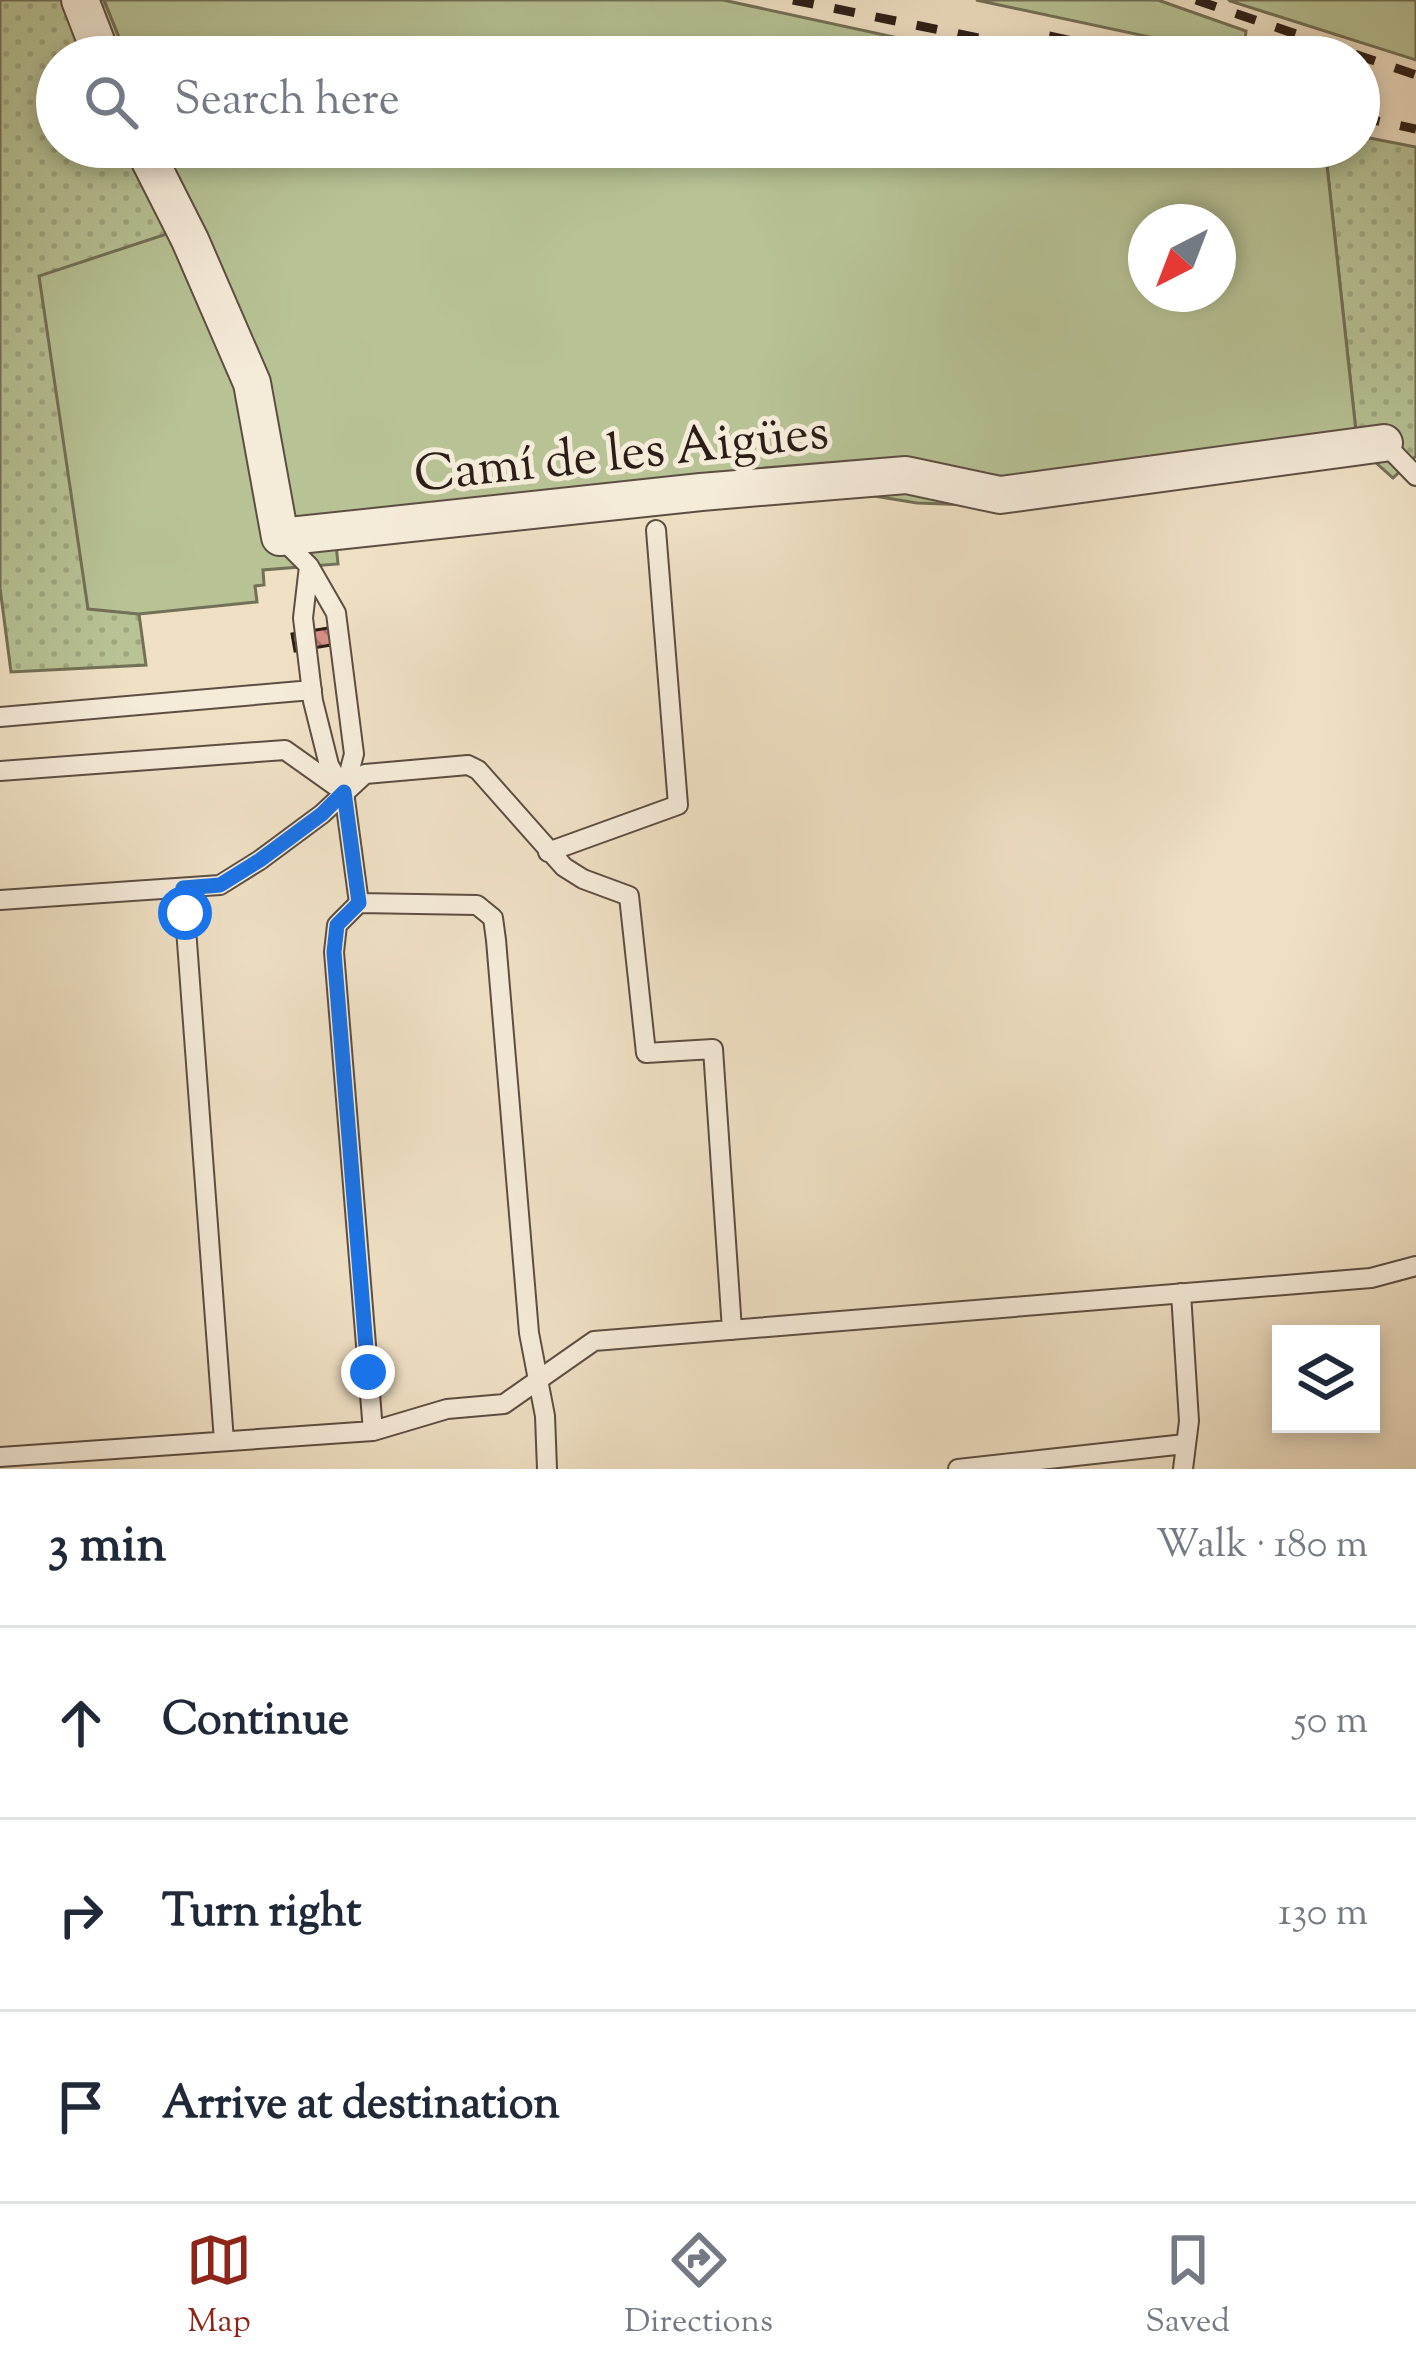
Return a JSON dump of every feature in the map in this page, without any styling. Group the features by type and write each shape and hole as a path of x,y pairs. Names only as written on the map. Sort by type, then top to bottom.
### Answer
{"street":[{"path":"80,0 94,36"},
{"path":"154,168 252,383 280,537"},
{"name":"Camí de les Aigües","path":"280,537 906,475 1000,495 1384,443"}],"lane":[{"path":"1384,443 1416,476"},
{"path":"548,852 678,805 656,530"},
{"path":"280,537 309,566 337,613 354,754 344,792"},
{"path":"309,566 303,618 312,690 329,765 344,792 359,903"},
{"path":"0,716 312,690"},
{"path":"0,770 285,750 344,792"},
{"path":"0,900 220,885 322,814 364,774 468,765 489,779 564,868 629,896 646,1053 713,1049 732,1330"},
{"path":"183,888 224,1441"},
{"path":"373,1431 334,952 337,925 359,903 477,905 493,918 529,1333 545,1416 547,1469"},
{"path":"0,1457 373,1431 447,1409 504,1404 594,1341 1371,1278 1416,1266"},
{"path":"1181,1293 1189,1421 1183,1469"},
{"path":"958,1469 1185,1444"}],"green space":[{"path":"0,0 104,0 119,36 36,36 36,168 174,168 197,223 88,608 139,614 146,665 11,672 0,588"},
{"path":"104,0 723,0 889,36 119,36"},
{"path":"976,0 1158,0 1246,31 1245,36 1145,36"},
{"path":"1416,0 1416,60 1380,49 1380,36 1340,36 1230,1"},
{"path":"1380,140 1416,147 1416,456 1393,478 1375,462 1359,459 1327,168 1380,168"},
{"path":"174,168 1327,168 1359,459 1000,506 917,503 868,495 335,534 338,564 263,570 264,585 255,586 257,602 139,614 88,609 39,276 197,224"}],"building":[{"path":"334,627 337,644 295,651 292,634"}],"railway":[{"path":"793,0 969,36"},
{"path":"1196,0 1302,36"},
{"path":"1380,63 1416,75"},
{"path":"1380,121 1416,129"}],"route":[{"path":"185,913 183,888 220,885 322,814 344,792 359,903 337,925 334,952 368,1372"}]}
